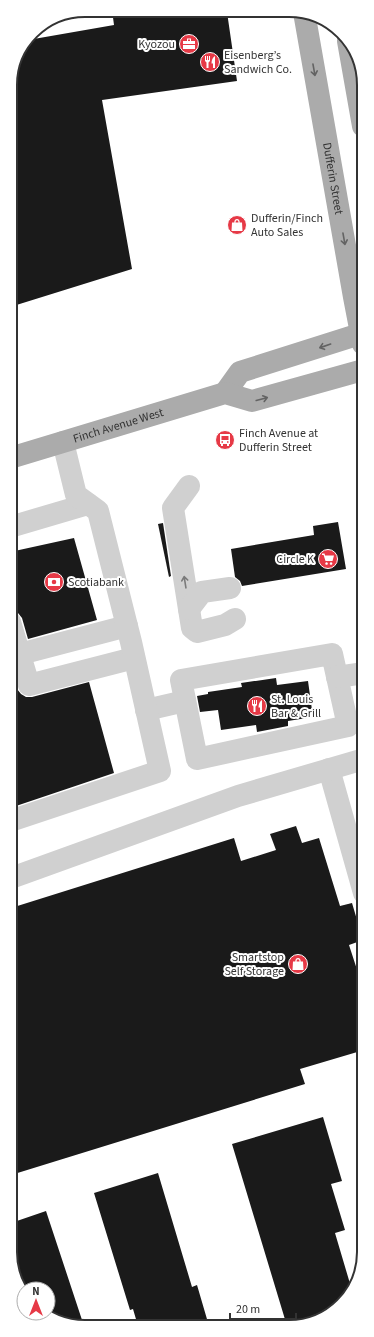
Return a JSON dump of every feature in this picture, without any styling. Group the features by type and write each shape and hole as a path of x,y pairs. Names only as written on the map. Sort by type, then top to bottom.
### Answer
{"main road":[{"name":"Dufferin Street","path":"305,19 357,310"},
{"path":"351,58 357,92"},
{"path":"357,339 240,372 225,392 252,401 357,372"},
{"name":"Finch Avenue West","path":"17,456 225,392"}],"lane":[{"path":"17,819 160,771 127,626 98,512 76,494 63,442"},
{"path":"189,486 173,508 192,628 197,632 225,625 235,619"},
{"path":"17,525 88,504"},
{"path":"189,609 202,592 230,588"},
{"path":"20,654 127,626"},
{"path":"17,644 29,684 134,658"},
{"path":"332,654 337,677 348,726 197,759 181,680 332,654"},
{"path":"337,677 357,674"},
{"path":"146,710 185,701"},
{"path":"17,875 238,796 357,761"},
{"path":"329,769 357,868"}],"building":[{"path":"113,17 228,17 237,81 102,100 132,269 17,305 17,81 22,59 28,47 35,39 114,25"},
{"path":"338,522 346,569 242,586 240,581 235,577 231,549 314,535 313,526"},
{"path":"163,523 171,576 169,577 158,524"},
{"path":"74,538 97,620 28,639 22,618 17,613 17,550"},
{"path":"276,678 277,685 308,681 313,717 288,721 288,726 257,732 256,725 221,730 218,710 200,712 197,696 208,694 208,692 242,687 241,683"},
{"path":"89,682 114,773 17,806 17,689 26,697 32,697"},
{"path":"296,826 302,843 319,838 340,906 352,903 357,920 357,942 349,945 357,970 357,1052 300,1069 305,1084 17,1173 17,906 234,838 241,861 276,850 270,834"},
{"path":"323,1117 342,1181 331,1184 345,1230 335,1233 350,1283 340,1297 323,1311 302,1319 285,1320 232,1144"},
{"path":"158,1173 192,1287 197,1285 207,1320 136,1320 133,1309 130,1310 94,1193"},
{"path":"46,1211 82,1320 72,1319 56,1314 56,1281 24,1281 18,1265 17,1221"}],"place":[{"name":"Kyozou","path":"189,44"},
{"name":"Eisenberg’s Sandwich Co.","path":"210,62"},
{"name":"Dufferin/Finch Auto Sales","path":"237,225"},
{"name":"Finch Avenue at Dufferin Street","path":"225,440"},
{"name":"Circle K","path":"328,559"},
{"name":"Scotiabank","path":"54,582"},
{"name":"St. Louis Bar & Grill","path":"257,706"},
{"name":"Smartstop Self Storage","path":"298,964"}]}
